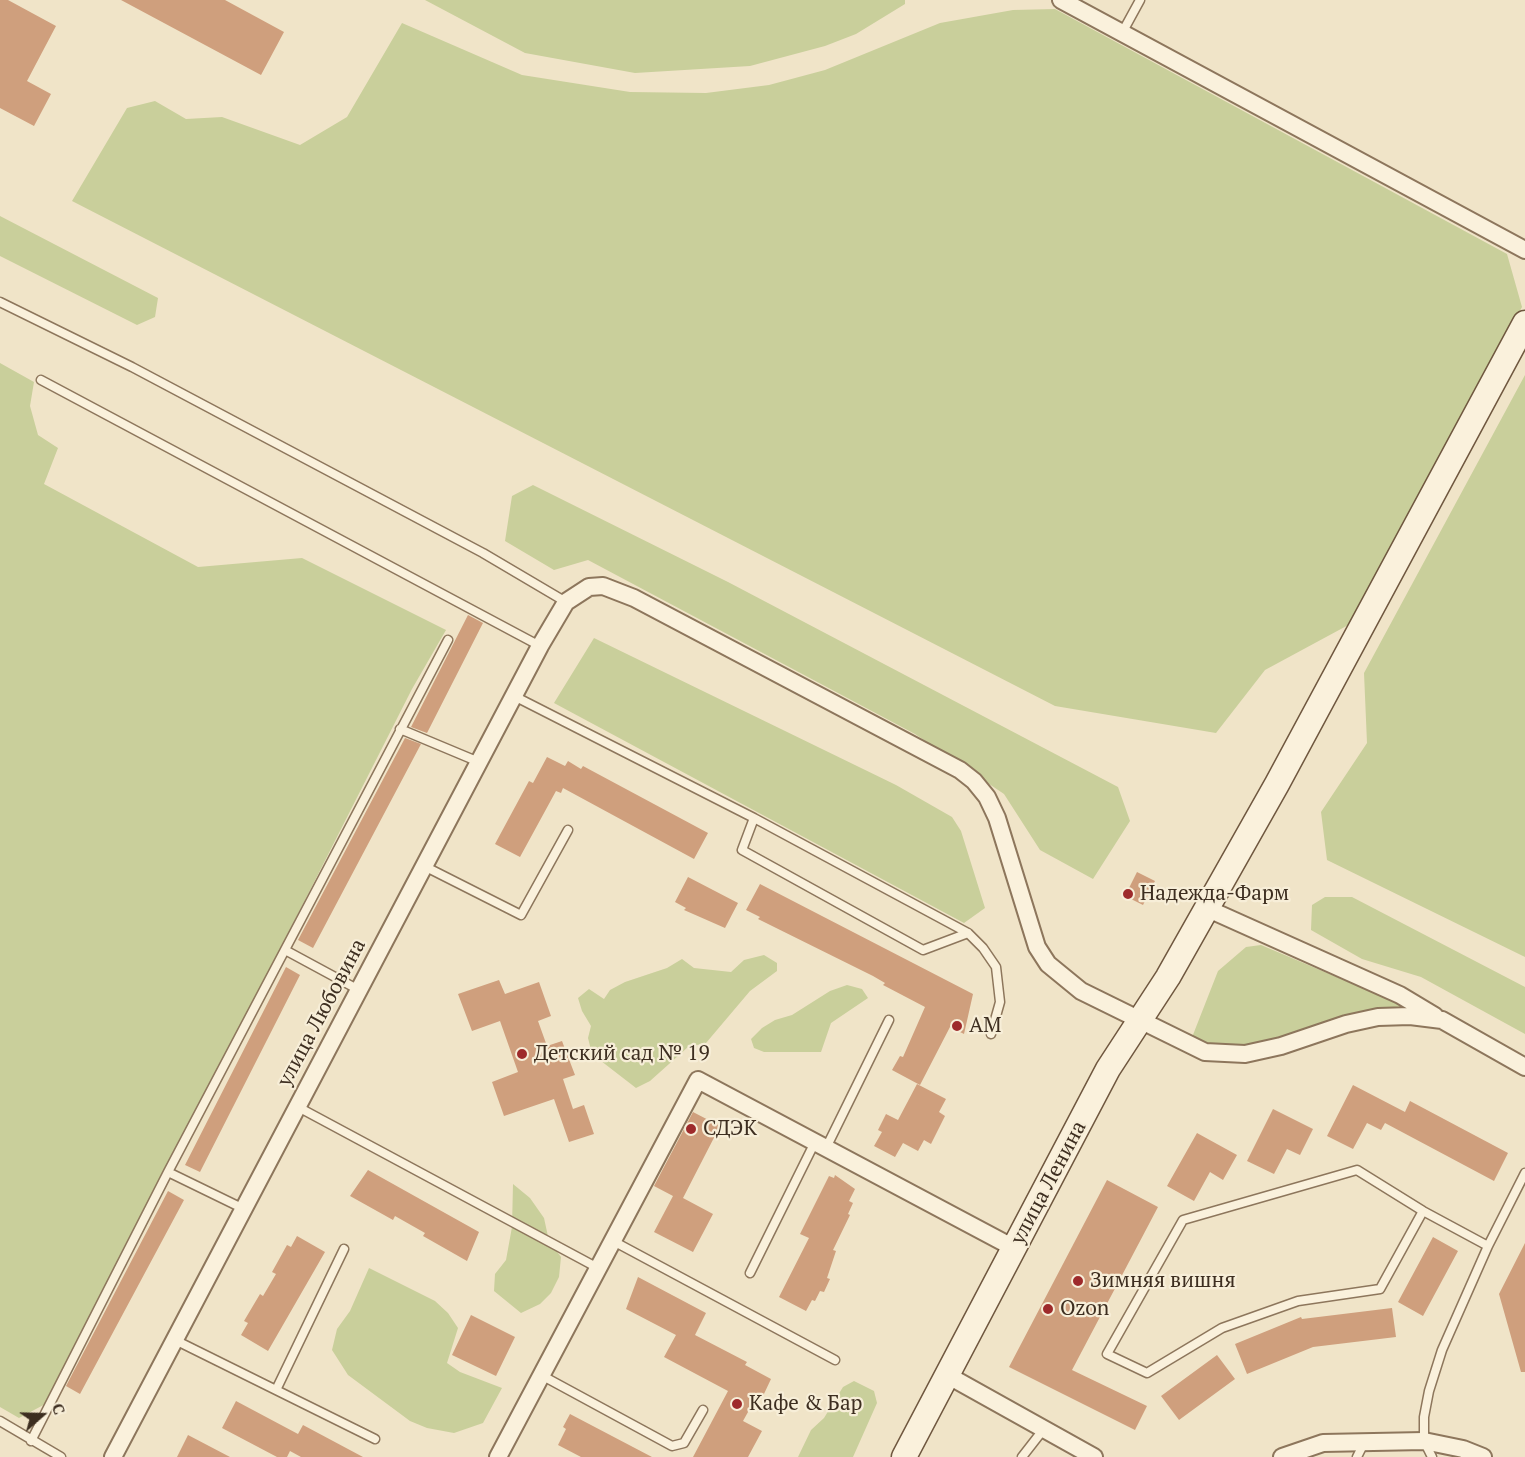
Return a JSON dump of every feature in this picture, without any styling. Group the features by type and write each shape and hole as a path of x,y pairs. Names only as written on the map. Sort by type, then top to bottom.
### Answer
{"main road":[{"name":"улица Ленина","path":"904,1457 1108,1069 1168,977 1277,784 1525,323"}],"street":[{"path":"1061,0 1525,250"},
{"path":"571,598 603,586 634,598 967,775 987,796 997,818 1038,947 1048,964 1081,991 1140,1021 1205,1052 1245,1054 1281,1046 1346,1024 1378,1017 1410,1016 1442,1020"},
{"name":"улица Любовина","path":"113,1457 540,646 571,598"},
{"path":"1204,911 1400,995 1525,1067"},
{"path":"498,1457 698,1080 1014,1248"},
{"path":"947,1375 1094,1457"},
{"path":"1283,1457 1323,1443 1360,1450 1424,1441 1463,1449 1483,1457"}],"lane":[{"path":"1122,33 1140,0"},
{"path":"0,302 173,389 571,598"},
{"path":"40,380 540,646"},
{"path":"31,1441 168,1172 448,640"},
{"path":"514,696 754,818 968,933 983,948 996,967 1000,1002 991,1034"},
{"path":"400,729 479,762"},
{"path":"754,818 742,850 922,950 968,933"},
{"path":"424,866 521,915 568,830"},
{"path":"285,950 359,990"},
{"path":"750,1273 889,1020"},
{"path":"298,1107 598,1268"},
{"path":"1423,1211 1380,1289 1298,1301 1222,1328 1147,1374 1107,1354 1183,1220 1357,1170 1423,1211 1488,1246"},
{"path":"168,1172 244,1209"},
{"path":"1432,1457 1424,1441 1429,1391 1442,1350 1488,1246 1521,1190 1525,1173"},
{"path":"612,1241 835,1360"},
{"path":"276,1390 344,1249"},
{"path":"175,1340 375,1439"},
{"path":"541,1376 672,1446 684,1443 703,1410"},
{"path":"1,1424 61,1457"},
{"path":"1022,1457 1042,1430"}],"green space":[{"path":"425,0 905,0 905,4 856,34 825,46 750,66 635,73 525,53"},
{"path":"1055,9 1507,254 1522,307 1352,623 1265,670 1216,733 1055,706 72,201 127,108 155,101 186,119 222,117 300,145 347,117 402,23 522,75 630,92 706,93 769,85 825,70 940,23 1013,10"},
{"path":"0,216 158,298 155,317 137,325 0,256"},
{"path":"0,363 34,382 30,406 38,435 58,448 44,484 198,567 302,558 446,630 412,689 51,1401 19,1418 0,1407"},
{"path":"1525,375 1525,957 1327,860 1321,812 1367,743 1364,673"},
{"path":"533,485 728,582 1118,787 1130,821 1093,879 1040,850 1004,794 915,734 588,560 554,570 505,541 512,496"},
{"path":"594,638 896,785 952,817 961,831 985,908 964,923 554,703"},
{"path":"1325,897 1352,897 1525,987 1525,1034 1421,977 1362,959 1311,930 1312,905"},
{"path":"1261,945 1410,1008 1245,1054 1189,1045 1218,971 1246,947"},
{"path":"764,955 777,963 777,971 750,991 706,1043 688,1047 650,1081 636,1088 592,1054 588,1038 591,1026 582,1011 578,998 589,989 604,999 610,990 625,982 667,968 682,959 694,968 731,972 744,960"},
{"path":"847,985 862,989 868,998 831,1023 821,1052 764,1052 754,1048 751,1039 762,1028 775,1020 792,1015 830,991"},
{"path":"513,1184 530,1198 544,1218 549,1241 561,1257 559,1277 551,1293 540,1304 521,1313 494,1291 495,1274 506,1260 512,1227"},
{"path":"369,1268 435,1301 448,1313 458,1328 447,1363 460,1372 502,1388 483,1423 454,1433 427,1428 410,1421 348,1375 332,1350 337,1329 350,1311"},
{"path":"854,1381 874,1391 877,1403 853,1457 798,1457 811,1430 824,1418 843,1387"}],"building":[{"path":"0,0 8,0 56,26 27,81 51,94 34,126 0,108"},
{"path":"121,0 225,0 284,32 261,75"},
{"path":"468,615 483,623 427,733 411,727"},
{"path":"405,738 421,744 313,948 298,940"},
{"path":"547,757 565,766 568,761 581,769 583,766 708,833 694,859 563,788 561,793 556,791 520,857 495,844 529,781 533,783"},
{"path":"1137,872 1155,881 1143,905 1125,896"},
{"path":"688,877 738,903 725,928 684,910 686,908 675,902"},
{"path":"760,884 973,994 964,1034 950,1027 920,1085 892,1070 900,1056 903,1057 925,1007 883,985 885,983 873,976 758,919 760,917 746,910"},
{"path":"286,967 300,975 200,1172 185,1165"},
{"path":"499,980 505,994 539,982 551,1016 538,1021 547,1046 562,1041 575,1075 563,1079 573,1109 584,1105 594,1134 569,1142 554,1099 504,1116 492,1082 518,1072 500,1021 472,1031 458,994"},
{"path":"917,1084 946,1099 939,1112 945,1116 931,1144 924,1140 918,1151 903,1143 895,1157 874,1146 882,1132 878,1130 886,1114 898,1120"},
{"path":"1353,1085 1405,1112 1410,1101 1508,1153 1494,1181 1385,1123 1381,1130 1367,1123 1353,1149 1327,1136"},
{"path":"1273,1109 1313,1129 1300,1155 1287,1149 1274,1174 1247,1161"},
{"path":"693,1112 720,1126 683,1198 713,1214 693,1252 654,1232 673,1196 654,1186"},
{"path":"1197,1133 1237,1155 1223,1180 1210,1172 1194,1201 1167,1186"},
{"path":"368,1170 479,1232 467,1261 423,1236 425,1233 395,1216 393,1220 350,1196"},
{"path":"835,1175 855,1189 849,1201 853,1203 848,1214 850,1215 833,1250 836,1251 827,1278 830,1279 824,1292 820,1291 806,1311 779,1297 809,1238 800,1234 829,1176 834,1178"},
{"path":"1107,1180 1158,1207 1072,1370 1147,1406 1135,1430 1009,1367"},
{"path":"168,1191 184,1200 80,1394 66,1386"},
{"path":"297,1236 325,1252 268,1351 241,1335 248,1323 244,1321 260,1294 263,1296 276,1274 272,1272 287,1245 291,1247"},
{"path":"1433,1237 1458,1251 1423,1316 1398,1302"},
{"path":"1525,1243 1525,1372 1521,1372 1499,1294"},
{"path":"638,1277 706,1313 695,1335 747,1362 745,1365 771,1379 763,1396 758,1394 743,1421 762,1431 748,1457 693,1457 728,1391 664,1357 676,1335 626,1309"},
{"path":"1392,1308 1396,1337 1313,1347 1247,1374 1235,1344 1301,1317 1302,1319"},
{"path":"471,1315 515,1337 496,1376 452,1355"},
{"path":"1217,1355 1235,1379 1179,1420 1161,1396"},
{"path":"236,1401 298,1434 303,1425 363,1457 301,1457 290,1451 287,1457 277,1457 222,1428"},
{"path":"570,1414 652,1457 581,1457 558,1445 566,1429 563,1427"},
{"path":"188,1435 230,1457 177,1457"}],"place":[{"name":"Надежда-Фарм","path":"1128,894"},
{"name":"АМ","path":"957,1026"},
{"name":"Детский сад № 19","path":"522,1054"},
{"name":"СДЭК","path":"691,1129"},
{"name":"Зимняя вишня","path":"1078,1281"},
{"name":"Ozon","path":"1048,1309"},
{"name":"Кафе & Бар","path":"737,1404"}]}
